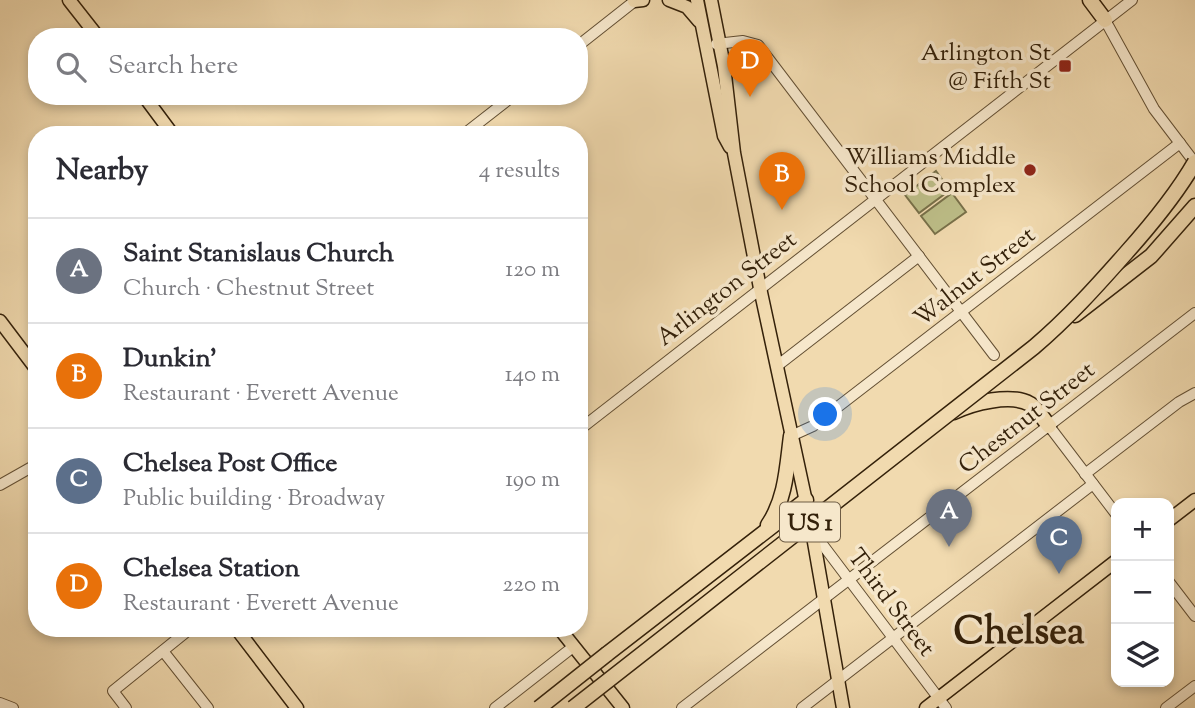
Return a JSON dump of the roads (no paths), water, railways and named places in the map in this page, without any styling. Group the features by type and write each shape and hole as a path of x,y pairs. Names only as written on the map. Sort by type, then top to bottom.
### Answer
{"highway":[{"path":"1090,0 1105,20"},
{"name":"US 1","path":"572,708 1041,342 1086,298 1135,243 1195,162"},
{"name":"US 1","path":"572,708 1143,262 1171,235 1195,206"},
{"path":"938,422 968,406 1014,400 1032,405 1049,426"},
{"path":"751,543 769,524 777,509 783,490 791,436"},
{"path":"539,708 806,500"}],"main road":[{"path":"69,0 90,28"},
{"path":"669,0 687,8 701,24"},
{"path":"697,0 724,136 734,153"},
{"path":"711,0 720,44 734,153 812,530 843,708"},
{"path":"151,105 166,126"},
{"path":"0,321 28,358"},
{"path":"1174,516 1195,500"},
{"path":"926,708 942,703 1111,565"},
{"path":"243,637 298,708"},
{"path":"566,637 623,708"}],"street":[{"path":"588,38 638,0"},
{"name":"Arlington Street","path":"588,423 1132,0"},
{"path":"1105,20 1154,109 1195,162"},
{"path":"705,46 743,41 758,45 995,355"},
{"path":"475,126 501,105"},
{"name":"Walnut Street","path":"791,436 813,426 1180,143"},
{"path":"777,366 919,256"},
{"name":"Chestnut Street","path":"682,708 1195,313"},
{"path":"1085,474 1179,402 1195,393"},
{"path":"1049,426 1111,507"},
{"path":"0,485 28,469"},
{"path":"802,708 1093,484"},
{"name":"Third Street","path":"812,530 942,703"},
{"path":"1174,589 1195,616"},
{"path":"126,708 113,691 180,637"},
{"path":"495,708 573,647"},
{"path":"163,651 208,708"},
{"path":"1166,708 1195,686"},
{"path":"0,703 13,708"}],"place":[{"name":"Arlington St @ Fifth St","path":"1065,66"},
{"name":"Chelsea Station","path":"750,97"},
{"name":"Williams Middle School Complex","path":"1030,170"},
{"name":"Dunkin'","path":"782,210"},
{"name":"Saint Stanislaus Church","path":"949,547"},
{"name":"Chelsea Post Office","path":"1059,574"}],"district":[{"name":"Chelsea","path":"1019,630"}]}
